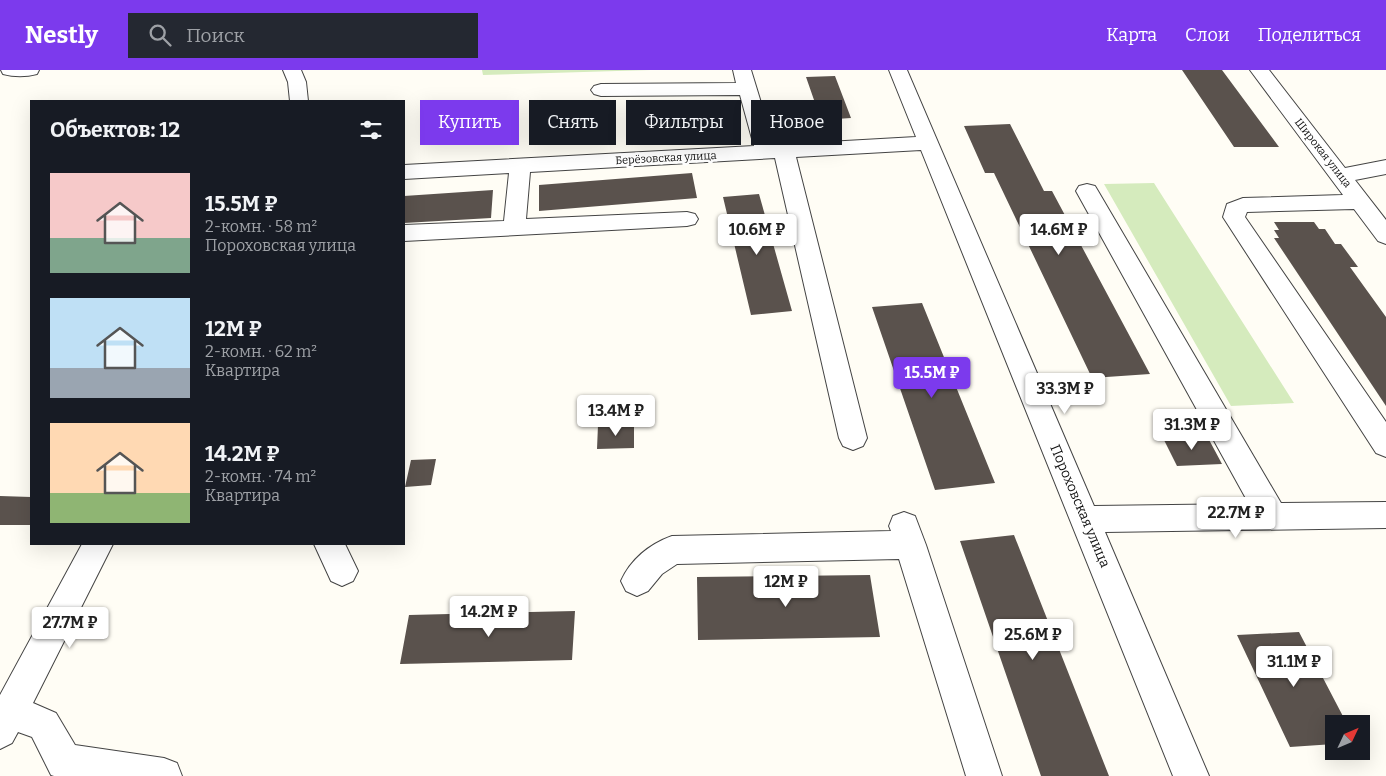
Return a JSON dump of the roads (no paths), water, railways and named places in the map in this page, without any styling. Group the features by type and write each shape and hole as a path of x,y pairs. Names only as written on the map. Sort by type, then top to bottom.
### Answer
{"street":[{"path":"10,70 30,70"},
{"path":"292,70 297,82 299,100"},
{"path":"742,70 747,89 775,151 853,438"},
{"name":"Пороховская улица","path":"898,70 1086,519 1190,776"},
{"name":"Широкая улица","path":"1259,70 1342,176 1386,236"},
{"path":"601,90 747,89"},
{"name":"Берёзовская улица","path":"405,172 927,143"},
{"path":"514,228 520,166"},
{"path":"1342,176 1386,167"},
{"path":"1087,191 1272,516"},
{"path":"1361,202 1243,205 1235,209 1234,217 1386,445"},
{"path":"405,233 686,219"},
{"path":"1086,519 1386,514"},
{"path":"637,581 651,564 672,550 908,535 984,776"},
{"path":"97,545 5,721 44,725 64,762 164,776"}]}
